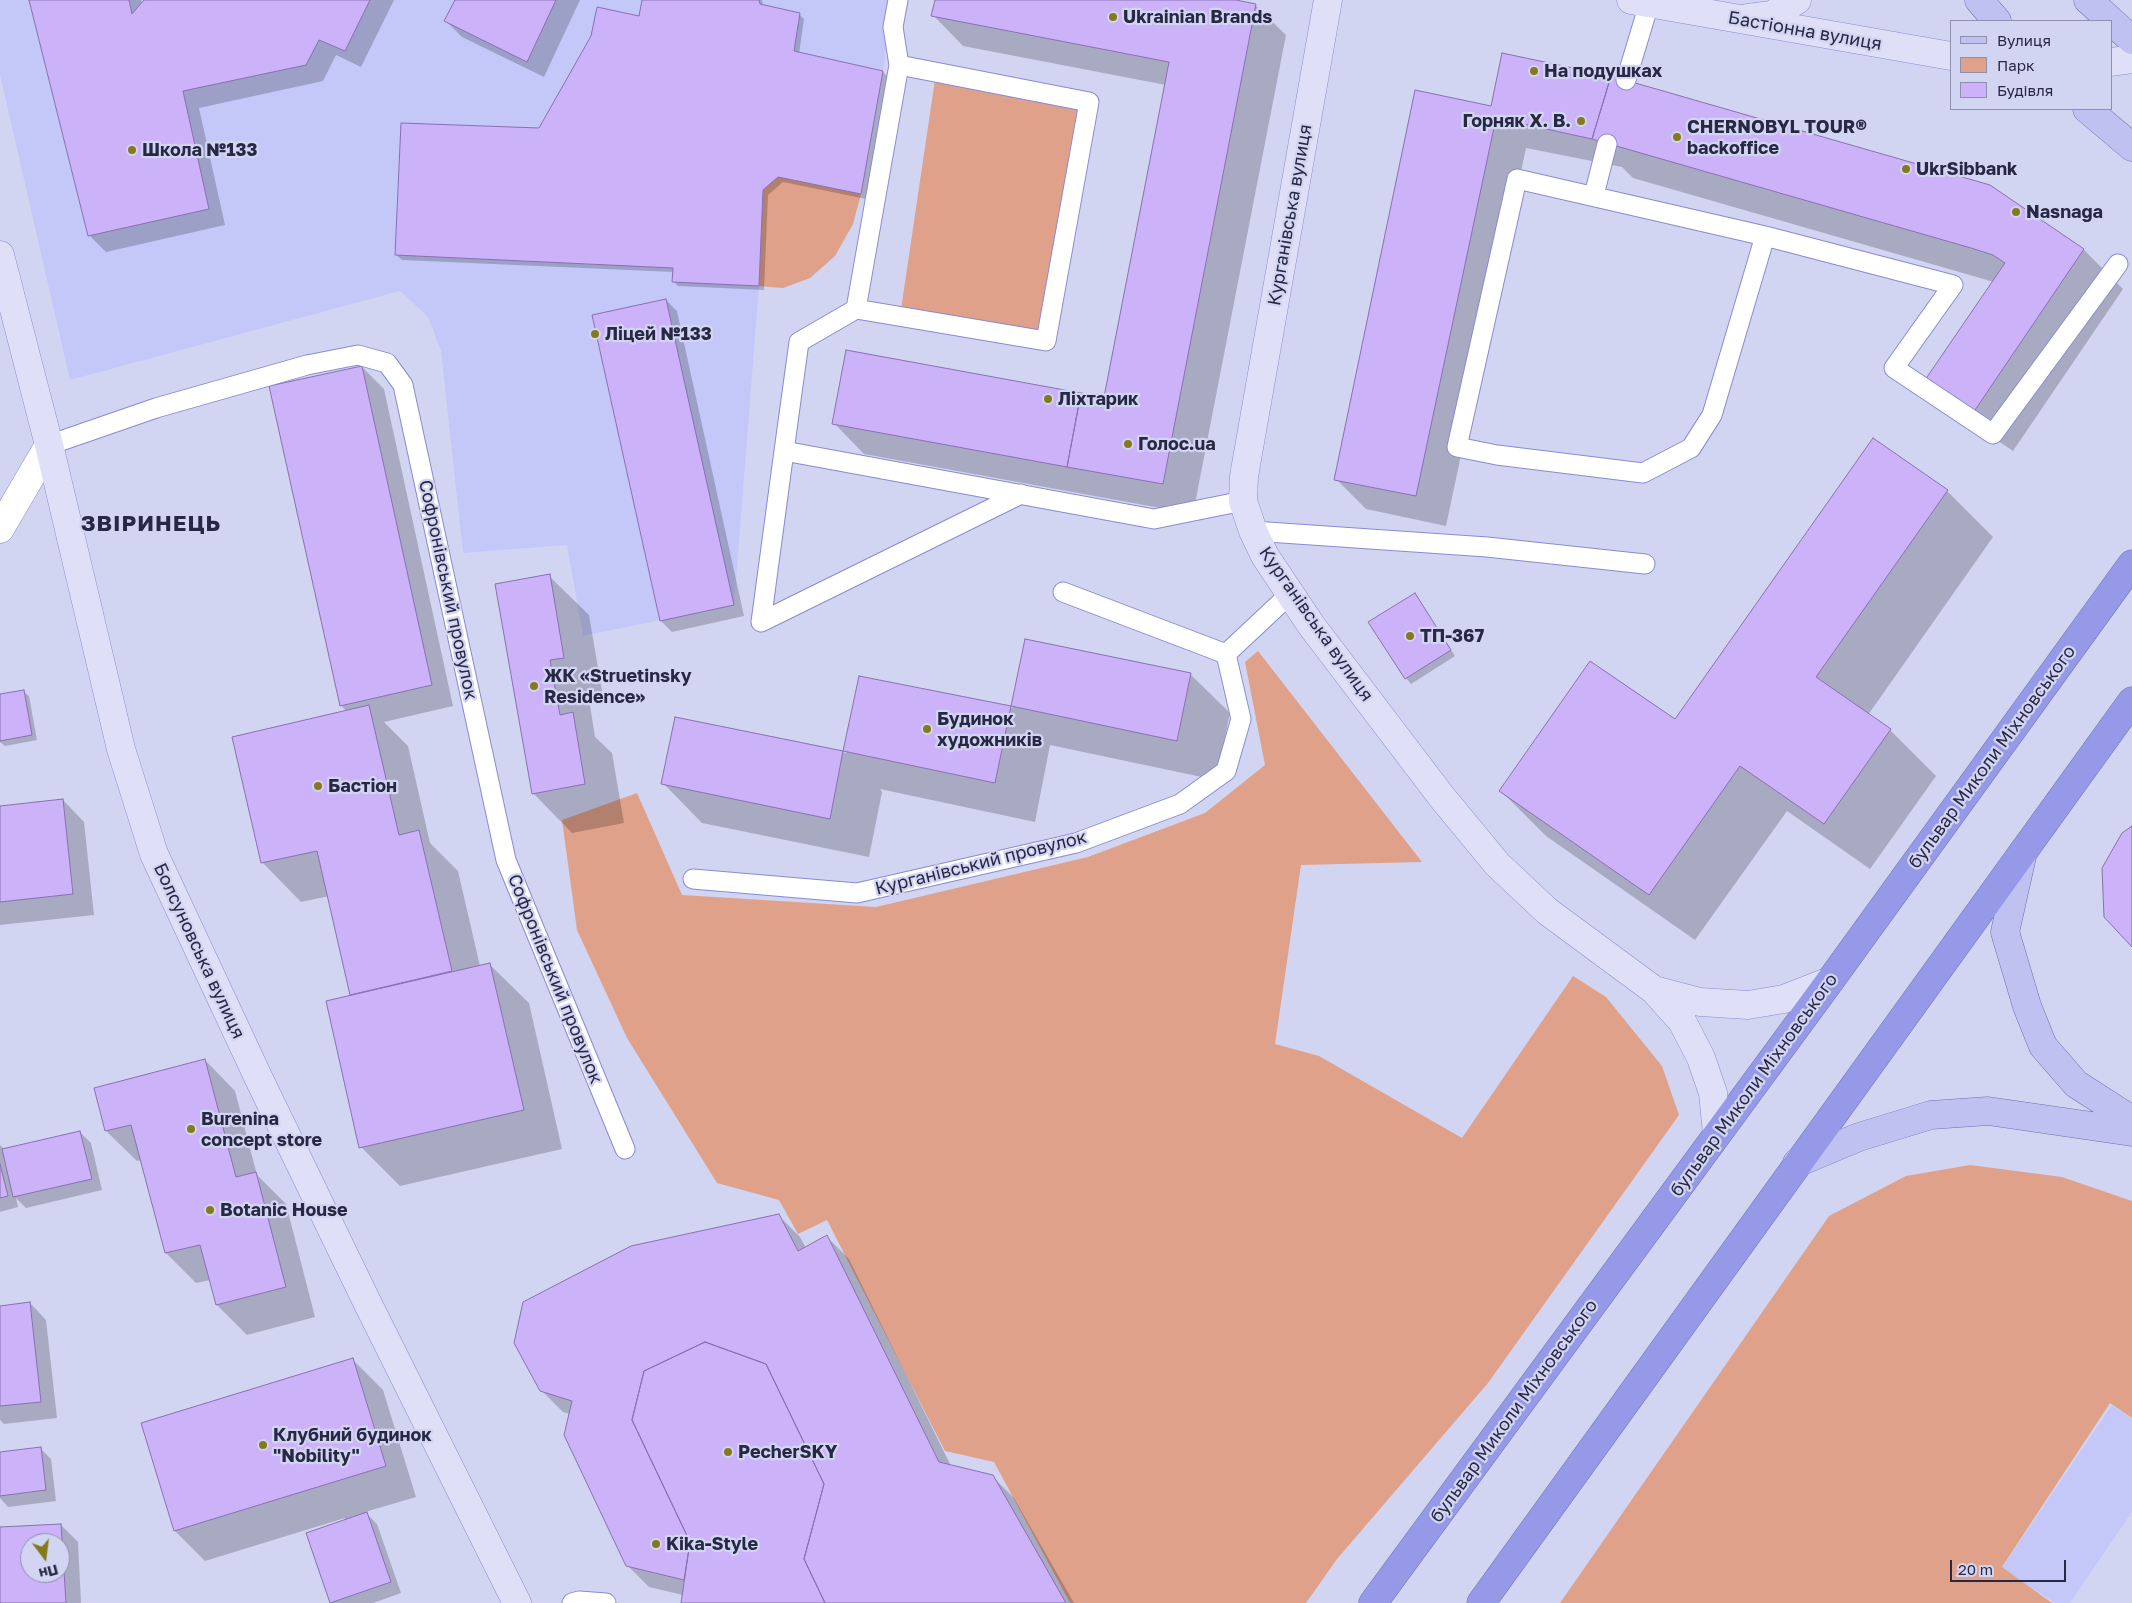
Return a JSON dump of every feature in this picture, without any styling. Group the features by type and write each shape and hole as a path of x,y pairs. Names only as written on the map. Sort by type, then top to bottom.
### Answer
{"highway":[{"name":"бульвар Миколи Міхновського","path":"1373,1603 1830,981 2132,564"},
{"path":"1481,1603 2132,701"}],"main road":[{"path":"1979,0 1997,20"},
{"path":"2088,0 2110,20"},
{"path":"2112,22 2132,40"},
{"path":"2088,110 2132,147"},
{"path":"2023,852 2005,932 2043,1046 2076,1084 2132,1120"},
{"path":"1797,1163 1859,1137 1931,1115 1988,1111 2132,1132"}],"street":[{"name":"Курганівська вулиця","path":"1328,0 1244,476 1243,501 1253,531 1265,556 1290,594 1441,796 1497,864 1547,911 1654,990 1682,1021 1701,1058 1713,1093 1717,1134"},
{"path":"1725,18 1753,19 1772,15 1797,0"},
{"name":"Бастіонна вулиця","path":"1640,2 1950,56"},
{"path":"2112,62 2132,59"},
{"name":"Болсуновська вулиця","path":"0,255 49,444 118,740 154,854 268,1097 517,1603"},
{"path":"0,530 49,444"},
{"name":"Курганівська вулиця","path":"1654,990 1700,1002 1748,1005 1784,999 1830,981"}],"lane":[{"path":"856,309 899,65 893,27 898,0"},
{"path":"1626,80 1640,2"},
{"path":"899,65 1089,102 1046,341 856,309 799,342 761,622 1021,494"},
{"path":"1594,196 1607,144"},
{"path":"1765,236 1712,414 1690,448 1643,473 1497,455 1457,447 1518,179 1765,236 1953,285 1894,368 1993,434 2118,264"},
{"name":"Софронівський провулок","path":"49,444 156,408 307,365 358,355 387,363 404,385 506,860 625,1150"},
{"path":"784,451 1154,519 1243,501"},
{"path":"1253,531 1487,546 1645,564"},
{"path":"1063,592 1226,654 1290,594"},
{"name":"Курганівський провулок","path":"693,878 856,893 1076,843 1180,804 1226,771 1241,719 1226,654"},
{"path":"572,1603 579,1601 606,1603"}],"shaded area":[{"name":"Ліцей №133","path":"0,0 892,0 883,71 853,224 835,256 810,278 783,288 759,286 734,605 583,636 567,545 463,553 441,351 428,317 400,291 70,380 0,75"},
{"path":"2112,1405 2132,1419 2132,1512 2070,1603 2055,1603 2002,1568"}],"green space":[{"path":"936,73 1089,102 1046,341 900,316"},
{"path":"778,177 861,194 853,224 835,256 810,278 783,288 759,286 763,190"},
{"path":"1258,651 1422,862 1301,865 1275,1044 1319,1056 1462,1138 1573,976 1606,997 1662,1066 1679,1115 1488,1383 1337,1559 1306,1603 1070,1603 994,1462 945,1451 827,1220 798,1234 779,1200 717,1183 627,1038 577,930 562,820 637,793 682,895 876,907 1088,857 1205,813 1265,765 1245,662"},
{"path":"1970,1165 2062,1177 2132,1201 2132,1418 2110,1403 2002,1567 2052,1603 1560,1603 1829,1216 1906,1176"}],"building":[{"name":"Школа №133","path":"29,0 129,0 132,14 144,0 370,0 345,51 319,40 306,65 183,91 209,209 88,236"},
{"path":"455,0 556,0 527,62 444,21"},
{"path":"642,0 759,0 760,4 800,13 794,51 883,71 861,194 778,177 763,190 759,286 672,282 673,268 395,255 401,123 539,128 591,36 597,7 639,16"},
{"path":"935,0 1236,0 1256,4 1163,484 1067,467 1081,393 1104,397 1169,62 931,16"},
{"path":"1502,53 1611,76 1592,139 1496,118 1416,496 1334,480 1415,90 1491,106"},
{"path":"1611,76 1990,185 2084,249 1973,413 1925,380 2005,263 1993,255 1971,248 1592,139"},
{"path":"666,299 734,605 660,621 592,315"},
{"path":"846,350 1081,393 1067,467 832,424"},
{"path":"362,366 432,685 340,706 269,386"},
{"path":"1873,438 1948,490 1816,677 1891,729 1824,824 1740,766 1649,895 1499,791 1590,661 1675,719"},
{"name":"ЖК «Struetinsky Residence»","path":"550,574 564,658 550,660 560,715 573,712 585,784 532,794 495,584"},
{"name":"ТП-367","path":"1415,593 1451,650 1405,679 1368,622"},
{"name":"Будинок художників","path":"1025,639 1191,673 1177,741 1011,706"},
{"name":"Будинок художників","path":"859,676 1011,706 995,783 843,751"},
{"path":"24,690 32,735 0,741 0,694"},
{"path":"369,705 399,835 419,830 452,971 350,995 317,851 261,863 232,737"},
{"path":"675,717 843,751 830,819 661,784"},
{"path":"63,799 73,894 0,902 0,806"},
{"path":"2132,826 2132,947 2104,917 2102,868 2122,833"},
{"path":"490,963 524,1110 359,1148 326,1001"},
{"name":"Botanic House","path":"205,1059 236,1177 256,1172 286,1287 216,1305 200,1245 165,1253 131,1125 105,1131 94,1088"},
{"path":"80,1131 92,1179 13,1197 2,1149"},
{"path":"0,1164 8,1196 0,1198"},
{"path":"779,1214 798,1251 827,1235 939,1462 993,1475 1066,1603 825,1603 804,1559 824,1484 766,1364 705,1342 644,1371 632,1420 690,1542 684,1580 626,1566 564,1435 572,1401 540,1391 514,1343 523,1302 631,1246"},
{"path":"30,1302 41,1402 0,1406 0,1306"},
{"name":"PecherSKY","path":"705,1342 766,1364 824,1484 804,1559 825,1603 681,1603 690,1542 632,1420 644,1371"},
{"name":"Клубний будинок \"Nobility\"","path":"353,1358 386,1466 174,1531 141,1423"},
{"path":"41,1447 46,1490 0,1496 0,1452"},
{"path":"367,1512 391,1582 330,1603 306,1533"},
{"path":"61,1524 62,1533 20,1533 20,1583 65,1583 66,1603 0,1603 0,1527"}],"place":[{"name":"Ukrainian Brands","path":"1113,17"},
{"name":"На подушках","path":"1534,71"},
{"name":"Горняк Х. В.","path":"1581,121"},
{"name":"CHERNOBYL TOUR® backoffice","path":"1677,137"},
{"name":"Школа №133","path":"132,150"},
{"name":"UkrSibbank","path":"1906,169"},
{"name":"Nasnaga","path":"2016,212"},
{"name":"Ліцей №133","path":"595,334"},
{"name":"Ліхтарик","path":"1048,399"},
{"name":"Голос.ua","path":"1128,444"},
{"name":"ТП-367","path":"1410,636"},
{"name":"ЖК «Struetinsky Residence»","path":"534,686"},
{"name":"Будинок художників","path":"927,729"},
{"name":"Бастіон","path":"318,786"},
{"name":"Burenina concept store","path":"191,1129"},
{"name":"Botanic House","path":"210,1210"},
{"name":"Клубний будинок \"Nobility\"","path":"263,1445"},
{"name":"PecherSKY","path":"728,1452"},
{"name":"Kika-Style","path":"656,1544"}],"district":[{"name":"ЗВІРИНЕЦЬ","path":"151,524"}]}
